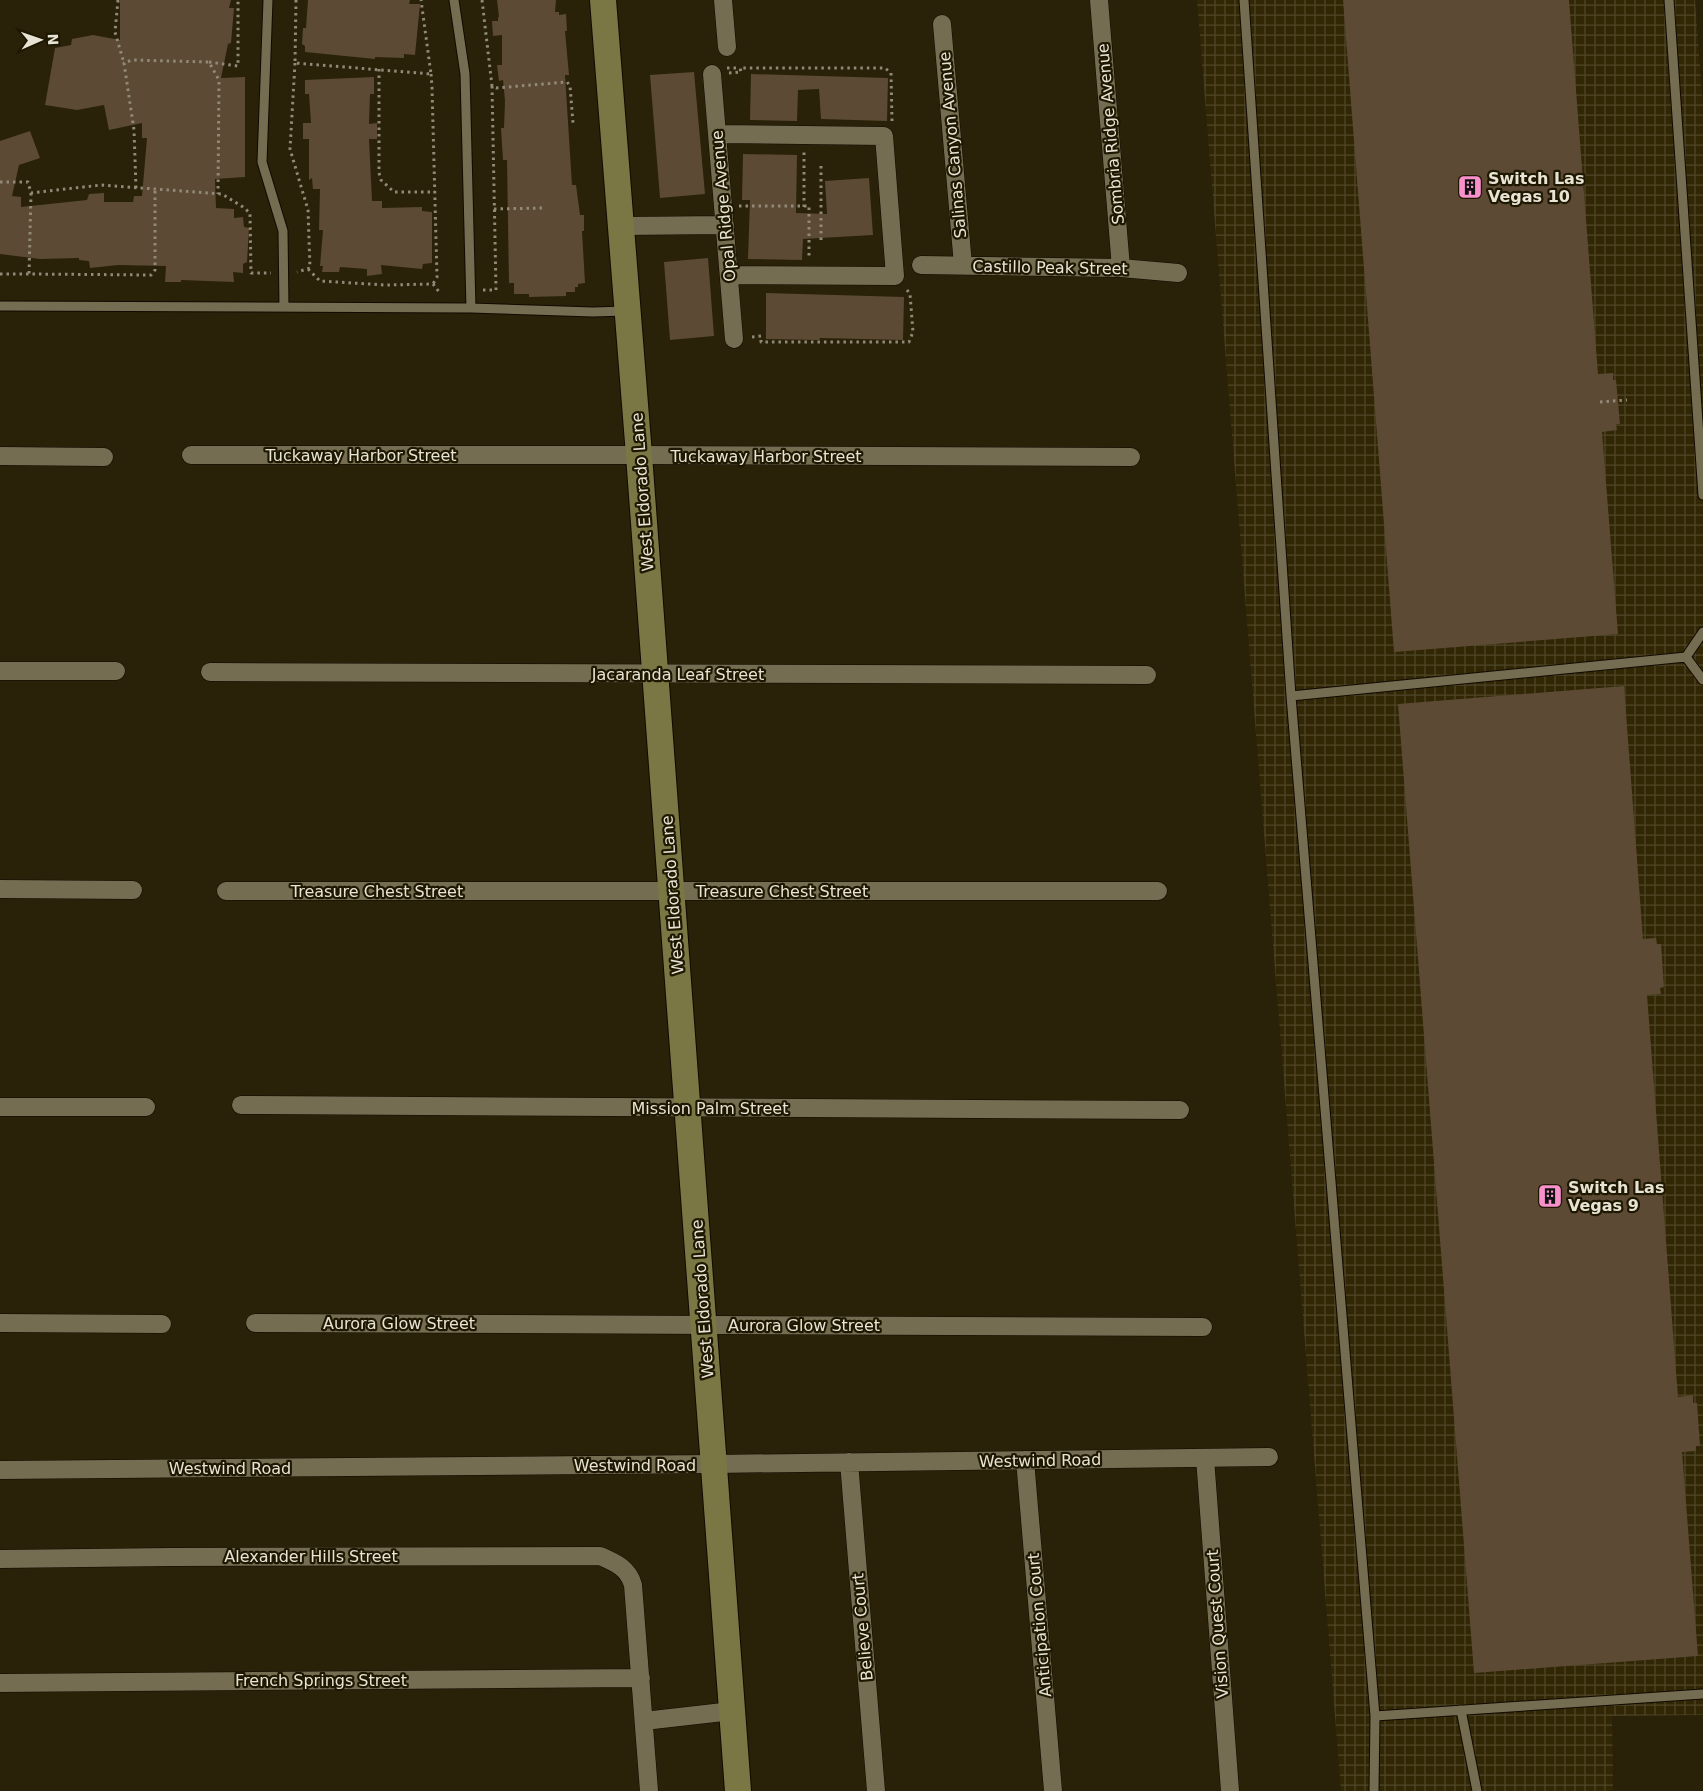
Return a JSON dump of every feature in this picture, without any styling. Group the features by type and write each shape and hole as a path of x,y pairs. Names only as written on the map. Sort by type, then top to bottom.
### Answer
{"street":[{"name":"West Eldorado Lane","path":"603,0 640,455 738,1791"},
{"path":"723,0 727,47"},
{"name":"Sombria Ridge Avenue","path":"1099,0 1121,268"},
{"name":"Salinas Canyon Avenue","path":"942,24 963,265"},
{"name":"Opal Ridge Avenue","path":"712,74 734,339"},
{"path":"717,134 884,136 895,276 729,275"},
{"path":"622,226 725,226"},
{"name":"Castillo Peak Street","path":"922,265 1121,268 1178,273"},
{"name":"Tuckaway Harbor Street","path":"191,455 1131,457"},
{"path":"0,456 104,457"},
{"path":"0,671 116,671"},
{"name":"Jacaranda Leaf Street","path":"210,672 1147,675"},
{"path":"0,889 133,890"},
{"name":"Treasure Chest Street","path":"226,891 1158,891"},
{"name":"Mission Palm Street","path":"240,1105 1180,1110"},
{"path":"0,1107 146,1107"},
{"path":"0,1323 162,1324"},
{"name":"Aurora Glow Street","path":"255,1323 1202,1327"},
{"name":"Westwind Road","path":"0,1470 1269,1457"},
{"name":"Vision Quest Court","path":"1204,1458 1230,1791"},
{"name":"Anticipation Court","path":"1025,1460 1053,1791"},
{"name":"Believe Court","path":"849,1462 876,1791"},
{"name":"Alexander Hills Street","path":"0,1560 170,1557 600,1556 620,1564 630,1575 633,1585 641,1678"},
{"path":"641,1678 649,1791"},
{"name":"French Springs Street","path":"0,1683 641,1678"},
{"path":"644,1721 732,1710"}],"lane":[{"path":"268,0 262,162 283,231 284,307"},
{"path":"454,0 465,74 471,308"},
{"path":"1244,0 1290,696 1375,1716 1374,1791"},
{"path":"1669,0 1703,495"},
{"path":"0,306 471,308 593,312 628,310"},
{"path":"1686,657 1703,632"},
{"path":"1290,696 1686,657"},
{"path":"1686,657 1703,680"},
{"path":"1375,1716 1703,1694"},
{"path":"1461,1710 1477,1791"}],"path":[{"path":"118,0 115,32 124,64 134,130 136,188"},
{"path":"124,64 124,62 132,60 208,62 238,66 238,0"},
{"path":"296,0 290,149 308,210 310,268 308,269"},
{"path":"421,0 431,74 437,277 432,284"},
{"path":"432,284 438,292 448,299 470,295 483,290 496,290 492,86 482,0"},
{"path":"208,62 219,80 218,194"},
{"path":"295,62 431,74"},
{"path":"712,74 741,72 740,68 885,68 891,73 893,124 884,136"},
{"path":"379,70 379,173 381,180 394,192 435,192"},
{"path":"492,86 496,88 567,82 570,86 573,123"},
{"path":"804,135 804,207"},
{"path":"821,166 821,244"},
{"path":"0,182 28,182 31,193 29,274"},
{"path":"31,193 101,185 222,194 250,213 251,273 291,274 308,269"},
{"path":"0,274 151,275 154,270 155,189"},
{"path":"739,206 809,206 810,276"},
{"path":"494,209 544,208"},
{"path":"308,269 320,281 331,283 432,284"},
{"path":"734,339 761,336 761,342 908,342 913,332 910,294 895,276"},
{"path":"1600,402 1627,400"}],"shaded area":[{"path":"1197,0 1695,0 1703,107 1703,1715 1612,1716 1613,1791 1341,1791"}],"building":[{"path":"120,0 231,0 229,8 234,8 231,43 228,44 221,78 245,77 245,177 215,179 216,208 234,209 234,218 243,217 244,227 249,228 247,262 243,264 243,273 233,272 234,282 181,280 181,282 165,282 166,266 118,265 90,268 89,261 79,260 79,258 40,259 0,254 0,141 30,131 40,158 19,165 12,196 21,197 21,207 87,200 89,194 104,193 104,202 133,202 134,196 142,196 147,138 142,138 142,123 109,130 104,105 77,110 45,105 55,48 71,45 72,39 93,35 120,40"},
{"path":"308,0 410,0 409,4 420,4 415,55 404,54 404,58 375,57 375,59 305,52 305,46 302,44 303,28 306,28"},
{"path":"497,0 556,0 555,12 559,12 559,15 566,14 567,31 565,31 569,75 565,75 572,185 576,185 580,215 584,215 584,231 582,231 585,283 578,284 578,287 575,287 575,292 566,292 566,296 529,297 529,294 514,294 514,283 509,283 507,160 503,160 501,128 504,128 505,101 503,80 499,81 497,65 502,65 502,35 493,36 492,21 498,21 499,17"},
{"name":"Switch Las Vegas 10","path":"1343,0 1569,0 1598,374 1613,373 1613,380 1616,380 1620,424 1616,424 1617,430 1602,432 1618,634 1394,652"},
{"path":"694,72 705,194 660,198 650,75"},
{"path":"751,74 888,78 887,121 821,119 819,89 798,90 797,121 750,120"},
{"path":"374,77 374,94 370,94 369,124 377,123 377,139 369,139 372,201 382,201 382,208 422,207 422,211 432,212 432,263 423,264 422,269 381,265 382,274 367,276 367,269 340,267 339,272 322,272 323,266 320,266 323,230 319,230 320,189 313,189 312,178 309,180 309,139 303,139 303,123 311,123 309,94 305,94 305,80"},
{"path":"743,154 797,155 796,213 827,214 825,181 869,178 873,235 803,239 802,260 748,259 750,200 742,200"},
{"path":"708,258 714,336 670,340 664,262"},
{"path":"766,293 904,297 903,340 766,339"},
{"name":"Switch Las Vegas 9","path":"1624,686 1643,939 1656,938 1657,944 1661,944 1664,987 1660,988 1661,994 1647,995 1678,1397 1693,1395 1693,1403 1697,1403 1700,1446 1696,1446 1696,1451 1682,1452 1698,1656 1474,1673 1398,704"}],"place":[{"name":"Switch Las Vegas 10","path":"1470,187"},
{"name":"Switch Las Vegas 9","path":"1550,1196"}]}
